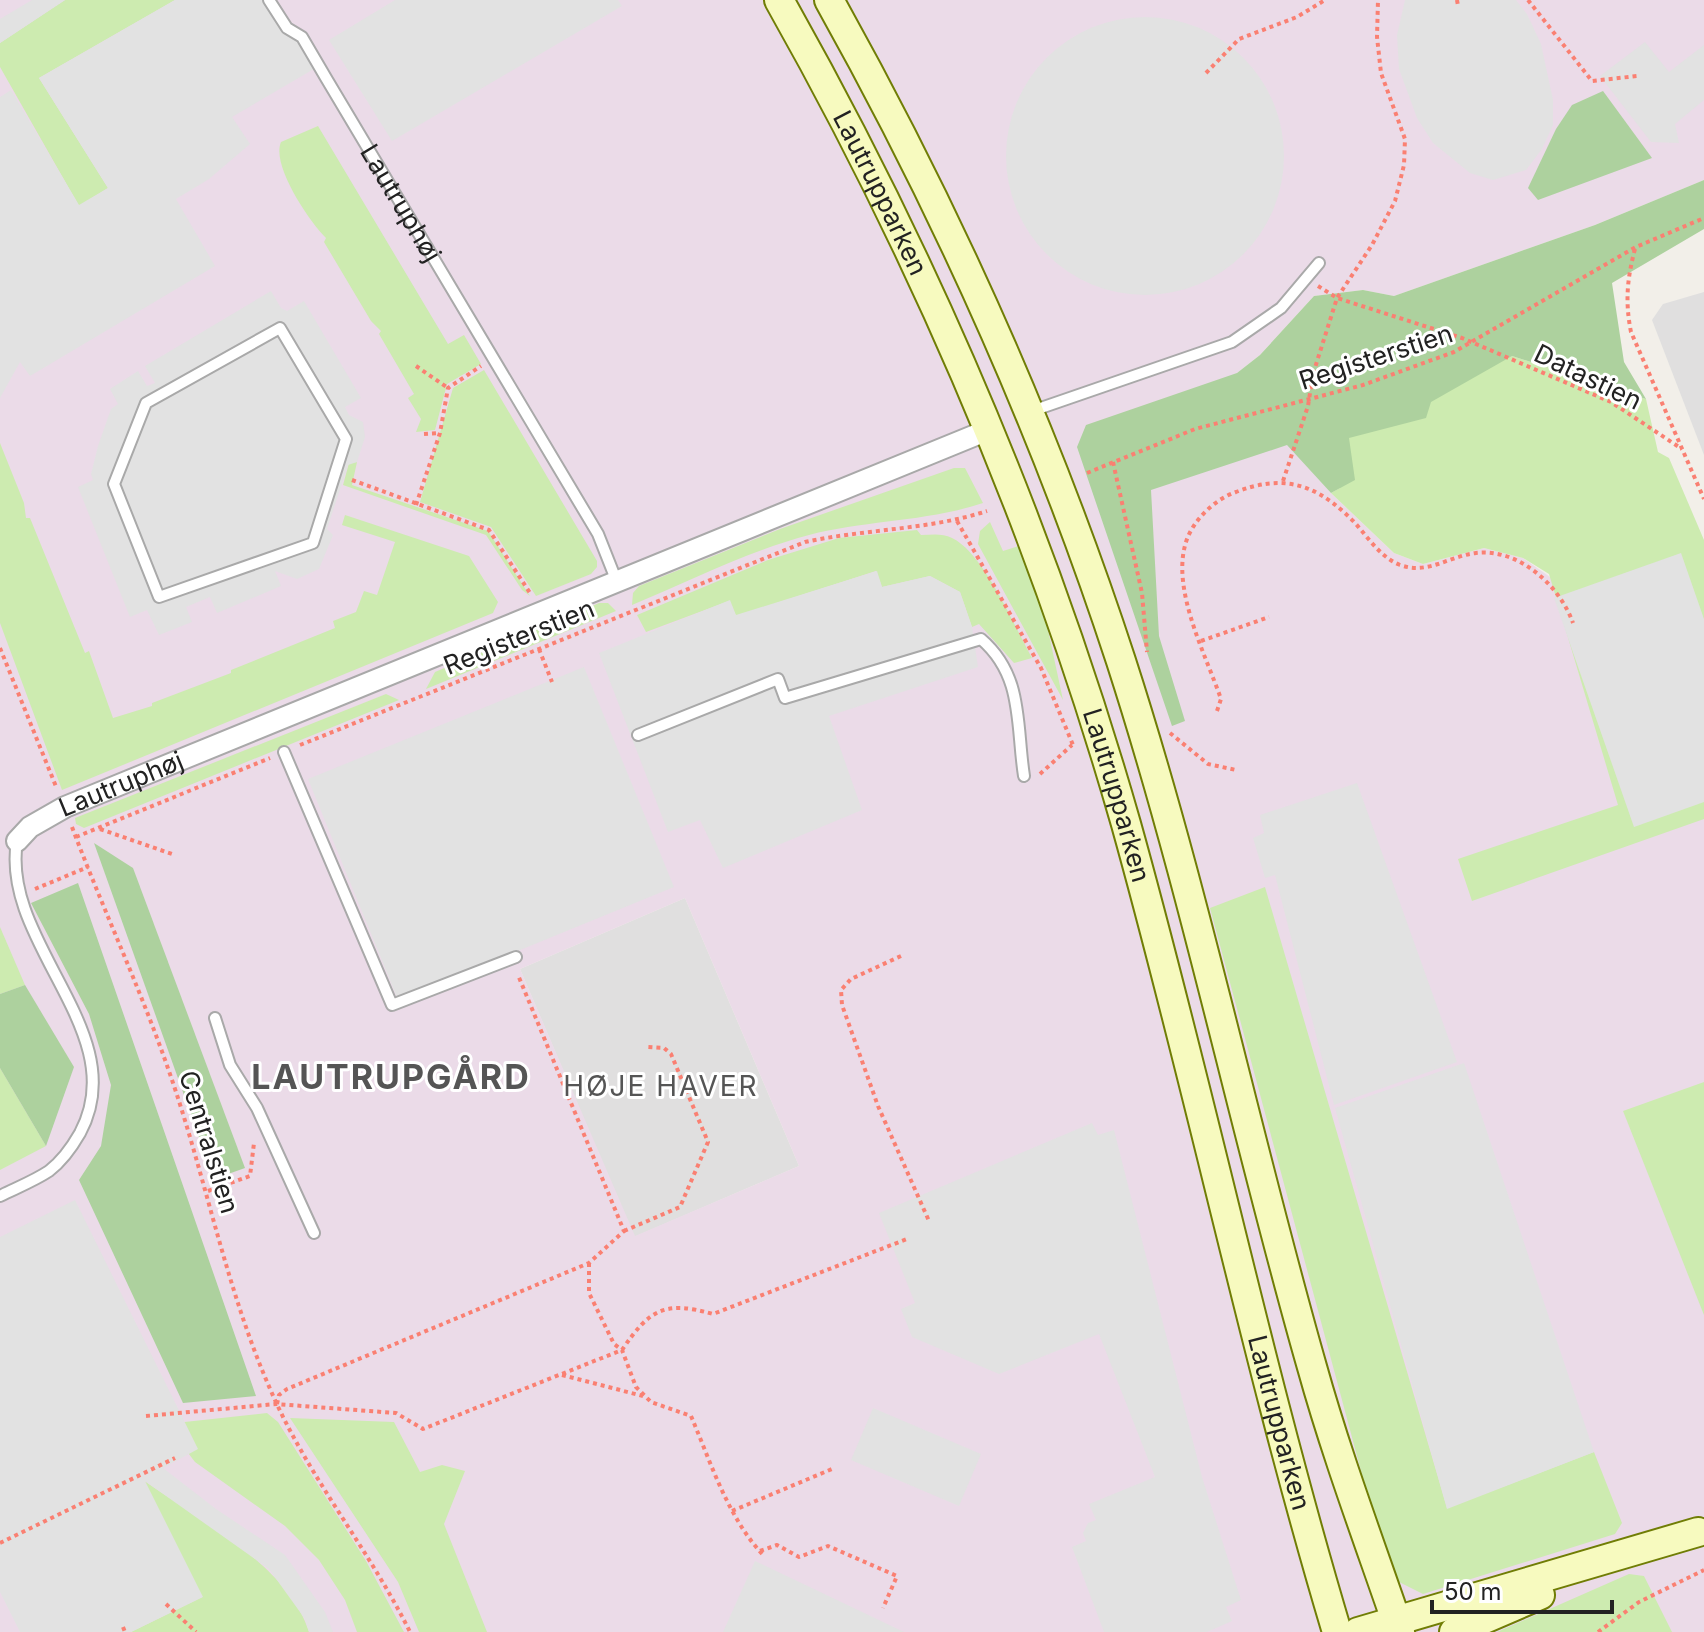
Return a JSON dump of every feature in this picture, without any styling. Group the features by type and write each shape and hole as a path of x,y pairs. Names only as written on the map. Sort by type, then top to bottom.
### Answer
{"street":[{"name":"Lautrupparken","path":"779,0 870,166 988,430 1052,594 1125,822 1273,1401 1337,1632"},
{"name":"Lautrupparken","path":"829,0 956,243 1031,411 1117,648 1160,786 1312,1367 1359,1518 1398,1627"},
{"name":"Lautruphøj","path":"17,841 37,822 65,807 1031,411"},
{"path":"1358,1632 1398,1627 1698,1532"},
{"path":"1454,1632 1651,1547"}],"lane":[{"name":"Lautruphøj","path":"269,0 287,28 302,37 598,534 617,582"},
{"path":"1031,411 1232,342 1281,308 1319,263"},
{"path":"280,328 346,439 313,543 159,597 114,484 131,435 146,403 280,328"},
{"path":"638,735 778,679 785,698 981,639 998,654 1009,672 1018,702 1018,738 1024,776"},
{"path":"284,752 392,1005 513,958"},
{"name":"Lautruphøj","path":"0,1196 49,1171 63,1158 84,1125 92,1087 86,1051 14,900 10,862 17,841"},
{"path":"215,1018 230,1065 263,1121 314,1233"}],"path":[{"path":"1206,73 1239,39 1297,17 1325,0"},
{"path":"1283,481 1310,398 1313,374 1337,298 1389,212 1404,165 1405,139 1381,73 1377,37 1378,0"},
{"path":"1528,0 1592,81 1637,76"},
{"name":"Registerstien","path":"1087,473 1195,429 1409,371 1474,344 1636,247 1704,218"},
{"name":"Datastien","path":"1636,247 1627,281 1626,304 1631,332 1704,499"},
{"name":"Datastien","path":"1337,298 1474,344 1611,402 1682,449"},
{"path":"416,505 440,433 448,388 494,359"},
{"path":"416,366 448,388"},
{"path":"424,434 440,433"},
{"path":"1113,462 1137,563 1148,657"},
{"path":"357,467 351,482 489,530 540,613"},
{"path":"1217,711 1221,699 1180,579 1186,540 1203,514 1226,495 1262,482 1283,481 1304,487 1347,514 1365,537 1397,564 1418,569 1477,553 1511,558 1542,577 1565,601 1573,623"},
{"name":"Registerstien","path":"76,837 805,542 857,530 957,521 987,511"},
{"path":"957,521 1041,668 1073,745"},
{"path":"1201,641 1269,617"},
{"name":"Centralstien","path":"0,648 172,1078 251,1342 276,1404 385,1582 410,1632"},
{"path":"539,649 552,682"},
{"path":"1024,776 1033,780 1095,725"},
{"path":"1169,732 1208,764 1236,770"},
{"path":"98,828 172,854"},
{"path":"14,900 88,867"},
{"path":"901,956 851,979 841,990 842,1005 878,1106 929,1221"},
{"path":"513,958 624,1231"},
{"path":"276,1404 279,1395 287,1389 589,1263 624,1231 680,1207 708,1142 671,1054 664,1048 648,1047"},
{"path":"208,1191 250,1176 255,1130 263,1121"},
{"path":"146,1416 276,1404 396,1413 423,1429 622,1350 641,1322 660,1310 684,1306 713,1314 907,1239"},
{"path":"589,1263 589,1293 614,1344 622,1350 636,1387 646,1397"},
{"path":"560,1375 646,1397 691,1416 732,1511 764,1556"},
{"path":"0,1543 175,1458"},
{"path":"732,1511 832,1469"},
{"path":"760,1551 777,1545 799,1557 828,1546 897,1576 883,1608"},
{"path":"1598,1632 1639,1602 1704,1570"},
{"path":"166,1604 196,1632"}],"shaded area":[{"path":"0,0 1704,0 1704,180 1595,225 1394,296 1363,290 1314,296 1260,355 1237,373 1287,444 1331,493 1394,553 1423,564 1484,548 1523,558 1570,591 1704,619 1704,1632 0,1632","holes":["685,898 799,1166 635,1236 520,969"]},
{"path":"32,0 65,0 0,43 0,19"},
{"path":"175,0 270,0 319,66 232,117 250,144 209,179 176,199 215,266 30,376 20,362 0,398 0,97 11,90 79,205 108,188 39,78"},
{"path":"395,0 618,0 622,6 392,141 329,40"},
{"path":"1405,0 1516,0 1527,14 1541,44 1553,100 1553,125 1542,149 1526,170 1493,180 1470,173 1433,143 1417,118 1399,69 1397,35"},
{"path":"1159,17 1211,33 1244,57 1274,103 1282,129 1282,183 1274,209 1244,255 1198,285 1159,295 1131,295 1079,279 1046,255 1037,244 1022,222 1008,183 1006,142 1022,90 1046,57 1057,48 1079,33 1118,19"},
{"path":"1645,42 1669,72 1704,45 1704,100 1675,124 1679,143 1651,142 1600,76"},
{"path":"271,291 281,308 287,311 304,301 361,398 345,407 349,415 363,422 365,437 357,462 348,465 327,529 333,535 319,569 297,579 275,571 281,586 217,613 210,597 186,607 192,622 159,635 147,610 130,617 78,487 93,480 91,474 98,446 111,409 118,404 110,389 138,371 147,386 155,383 145,366"},
{"path":"1704,292 1704,455 1652,320 1663,304"},
{"path":"1681,553 1704,619 1704,802 1634,827 1554,598"},
{"path":"877,571 882,587 930,576 960,592 972,627 978,667 829,716 862,810 723,868 700,820 668,832 599,653 730,600 736,615"},
{"path":"584,667 674,887 398,1000 308,779"},
{"path":"1357,783 1457,1062 1334,1105 1275,875 1265,878 1253,838 1264,833 1260,815"},
{"path":"685,898 799,1166 634,1237 520,969"},
{"path":"1464,1063 1594,1452 1447,1509 1335,1108"},
{"path":"1092,1123 1098,1135 1114,1130 1202,1477 1241,1600 1226,1607 1232,1621 1207,1632 1104,1632 1072,1547 1086,1541 1083,1533 1088,1523 1096,1520 1089,1504 1155,1477 1099,1334 999,1374 912,1337 901,1309 915,1303 879,1213"},
{"path":"75,1200 198,1449 163,1468 216,1509 285,1555 325,1612 333,1632 309,1632 305,1619 269,1569 145,1481 203,1597 131,1632 20,1632 0,1592 0,1237"},
{"path":"873,1408 981,1454 959,1506 851,1460"},
{"path":"755,1561 904,1632 723,1632"}],"green space":[{"path":"65,0 175,0 39,78 108,188 79,206 0,67 0,43"},
{"path":"1603,91 1652,158 1538,200 1528,188 1556,129 1572,105"},
{"path":"318,126 448,344 464,335 481,364 447,384 435,430 416,432 421,419 408,398 414,394 379,334 381,331 371,321 324,242 326,238 310,219 286,178 279,152 281,142"},
{"path":"1704,180 1704,229 1612,283 1624,362 1646,399 1512,356 1431,402 1426,418 1349,438 1355,480 1331,493 1287,445 1151,490 1159,636 1185,721 1172,726 1077,447 1086,425 1237,373 1260,355 1314,296 1363,290 1394,296 1595,225"},
{"path":"1512,356 1646,399 1658,452 1669,458 1704,540 1704,819 1472,901 1458,859 1618,805 1549,574 1523,558 1484,548 1423,564 1394,553 1331,493 1340,488 1279,418"},
{"path":"484,370 597,561 597,567 591,574 536,596 491,527 420,502 453,388"},
{"path":"0,443 24,503 26,518 30,518 85,653 89,651 113,718 152,706 152,703 335,628 333,621 356,612 364,591 377,595 395,542 342,525 345,515 469,556 498,602 493,613 62,790 0,623"},
{"path":"357,462 352,485 488,531 530,596 522,590 486,535 343,485 349,463"},
{"path":"954,468 965,468 983,503 940,514 809,535 741,558 632,605 633,593 639,586 780,529"},
{"path":"990,522 1003,551 1019,546 1045,616 1063,700 978,544 980,531"},
{"path":"917,530 921,535 952,538 964,546 987,574 1032,658 1014,663 979,624 972,627 960,592 930,576 882,587 876,571 736,616 729,601 646,632 637,615 768,560 839,538"},
{"path":"599,603 608,603 616,611 426,689 435,672"},
{"path":"386,694 399,700 84,828 76,824 75,818"},
{"path":"94,843 133,868 245,1168 214,1179"},
{"path":"78,883 256,1396 183,1403 79,1180 101,1146 111,1085 89,1014 31,903"},
{"path":"1265,887 1447,1508 1594,1452 1622,1523 1615,1534 1423,1594 1399,1582 1386,1564 1210,908"},
{"path":"0,927 25,985 0,994"},
{"path":"25,985 74,1067 46,1146 0,1068 0,994"},
{"path":"0,1068 46,1146 0,1170"},
{"path":"1704,1082 1704,1315 1623,1111"},
{"path":"267,1413 278,1422 366,1561 404,1632 357,1632 345,1600 319,1560 285,1526 195,1462 166,1424"},
{"path":"290,1418 394,1422 420,1472 442,1465 465,1471 444,1524 487,1632 419,1632 398,1582"},
{"path":"143,1480 214,1527 262,1565 298,1608 309,1632 131,1632 202,1597"},
{"path":"1629,1574 1644,1576 1672,1632 1497,1632"}],"district":[{"name":"LAUTRUPGÅRD","path":"391,1077"},
{"name":"HØJE HAVER","path":"661,1086"}]}
